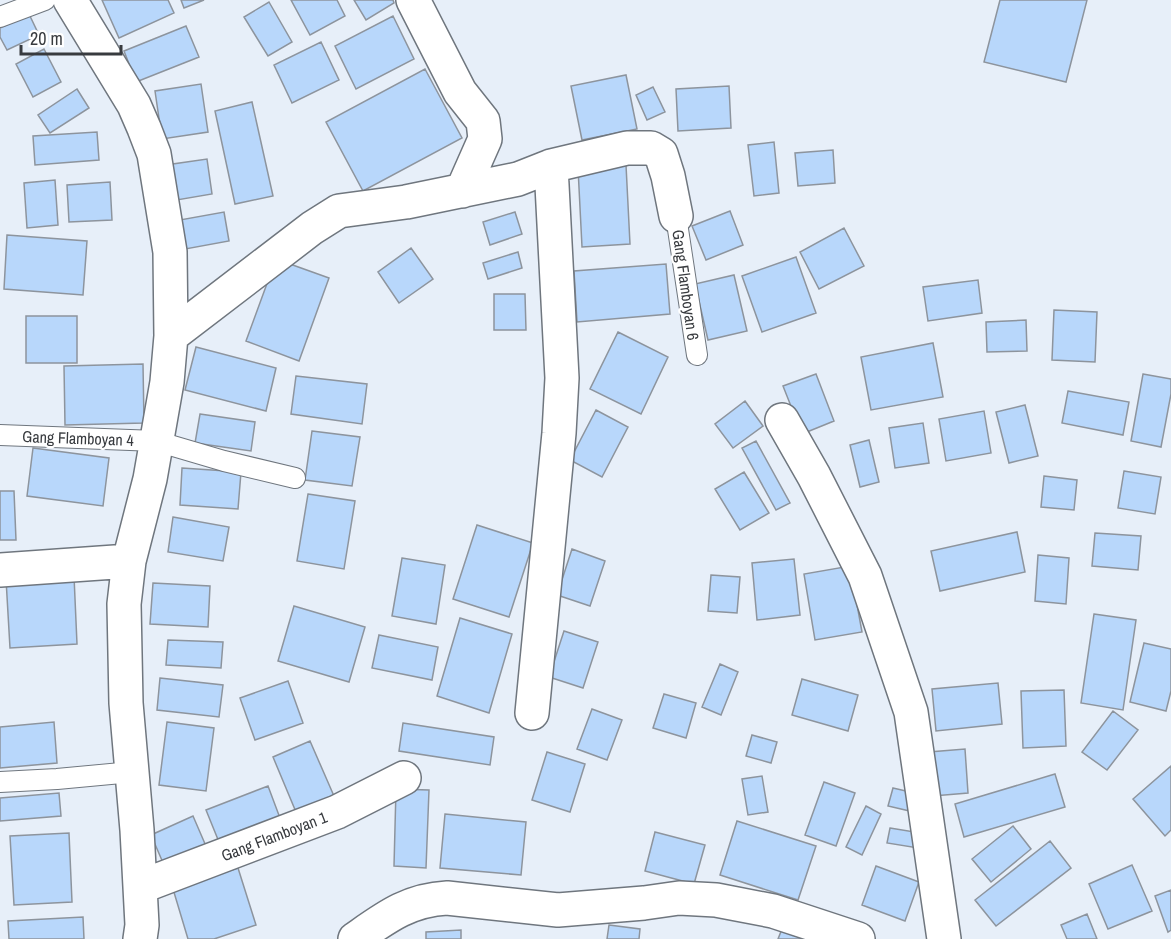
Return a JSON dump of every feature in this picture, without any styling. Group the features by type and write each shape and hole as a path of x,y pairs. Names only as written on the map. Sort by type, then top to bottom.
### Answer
{"street":[{"path":"70,0 134,105 154,154 170,252 171,336 167,382 150,479 129,561 124,604 126,703 137,830 142,925 140,939"},
{"path":"413,0 459,92 483,121 485,138 462,191"},
{"path":"171,336 312,228 339,211 406,202 518,179 551,166 627,148 651,148 661,154 666,164 676,216"},
{"path":"532,712 559,433 562,378 551,166"},
{"path":"782,420 814,476 865,576 911,712 944,939"},
{"path":"0,570 129,561"},
{"name":"Gang Flamboyan 1","path":"140,887 337,812 404,778"},
{"path":"355,939 395,911 429,898 558,910 679,898 716,900 773,911 858,939"}],"lane":[{"path":"0,17 45,0"},
{"name":"Gang Flamboyan 6","path":"676,216 697,354"},
{"name":"Gang Flamboyan 4","path":"0,435 156,441 224,461 295,478"},
{"path":"0,782 132,772"}],"building":[{"path":"102,0 168,0 174,13 119,38"},
{"path":"181,0 204,0 184,8"},
{"path":"291,0 337,0 345,16 310,35"},
{"path":"354,0 393,0 394,3 366,20"},
{"path":"1000,0 1087,0 1066,82 984,62"},
{"path":"269,2 292,42 268,56 244,17"},
{"path":"29,14 39,35 7,50 0,37 0,28"},
{"path":"393,16 414,59 356,89 335,46"},
{"path":"186,26 199,57 136,82 124,51"},
{"path":"321,42 339,80 292,103 274,65"},
{"path":"44,49 61,82 33,97 16,64"},
{"path":"425,69 462,138 363,191 326,122"},
{"path":"626,75 637,129 582,140 571,86"},
{"path":"201,84 208,132 162,139 155,91"},
{"path":"729,86 731,128 678,131 676,89"},
{"path":"653,87 665,112 647,120 636,95"},
{"path":"77,89 89,108 50,133 38,115"},
{"path":"252,102 273,196 235,204 215,111"},
{"path":"97,132 99,160 35,165 33,136"},
{"path":"774,142 779,193 754,196 748,145"},
{"path":"833,150 835,183 798,186 795,153"},
{"path":"207,159 212,194 171,201 166,165"},
{"path":"626,165 630,244 582,247 578,168"},
{"path":"55,180 58,225 27,228 24,183"},
{"path":"110,182 112,220 69,222 67,185"},
{"path":"730,211 743,245 706,260 692,226"},
{"path":"224,212 229,241 180,250 174,221"},
{"path":"515,212 522,234 490,245 483,222"},
{"path":"844,228 864,266 819,289 800,252"},
{"path":"7,235 87,241 83,295 4,289"},
{"path":"411,248 433,279 399,303 378,272"},
{"path":"518,252 522,268 488,279 483,263"},
{"path":"796,257 816,313 762,332 742,276"},
{"path":"276,259 329,278 299,361 246,341"},
{"path":"666,264 670,314 577,322 574,271"},
{"path":"734,275 747,331 708,340 695,284"},
{"path":"978,280 982,313 928,321 923,287"},
{"path":"494,294 525,294 526,330 494,330"},
{"path":"1054,310 1097,312 1095,362 1052,360"},
{"path":"26,316 77,316 77,363 26,363"},
{"path":"1026,320 1027,351 987,352 986,322"},
{"path":"618,332 668,357 641,414 590,389"},
{"path":"933,343 943,397 871,410 861,357"},
{"path":"196,347 276,368 266,411 185,390"},
{"path":"143,364 144,423 65,425 64,366"},
{"path":"816,374 834,421 802,434 783,386"},
{"path":"1143,374 1171,379 1171,394 1161,447 1131,441"},
{"path":"296,376 367,384 362,424 291,414"},
{"path":"1068,391 1129,402 1123,435 1062,423"},
{"path":"745,401 763,426 733,448 715,424"},
{"path":"1025,405 1038,456 1009,463 996,412"},
{"path":"596,410 628,427 602,477 570,460"},
{"path":"984,411 991,453 946,461 939,419"},
{"path":"200,414 255,422 251,451 195,443"},
{"path":"923,423 929,463 895,468 889,428"},
{"path":"312,431 360,437 352,486 305,480"},
{"path":"869,440 879,482 860,487 850,445"},
{"path":"756,441 790,503 776,510 742,448"},
{"path":"33,448 109,458 103,506 27,496"},
{"path":"182,468 241,472 238,509 180,505"},
{"path":"1124,471 1161,477 1155,514 1118,508"},
{"path":"744,472 769,513 740,530 715,489"},
{"path":"1044,476 1077,480 1074,510 1041,507"},
{"path":"0,491 14,491 16,540 0,540"},
{"path":"308,494 355,501 344,569 297,561"},
{"path":"173,517 229,527 223,561 168,552"},
{"path":"477,525 533,543 509,617 453,599"},
{"path":"1017,532 1025,572 940,591 931,551"},
{"path":"1095,533 1141,536 1138,570 1092,566"},
{"path":"572,549 605,561 590,606 557,595"},
{"path":"1038,555 1069,558 1066,604 1035,601"},
{"path":"402,558 445,565 436,624 392,616"},
{"path":"794,559 800,615 757,620 752,563"},
{"path":"850,566 862,632 815,640 804,574"},
{"path":"711,575 740,577 737,613 708,611"},
{"path":"74,576 77,644 10,648 6,579"},
{"path":"153,583 210,586 208,627 150,624"},
{"path":"294,606 365,627 349,682 278,661"},
{"path":"1094,614 1136,620 1123,710 1081,703"},
{"path":"460,618 512,634 489,713 437,696"},
{"path":"564,631 598,642 583,688 549,677"},
{"path":"379,635 438,647 432,680 372,668"},
{"path":"168,640 223,642 221,668 166,665"},
{"path":"1144,643 1171,649 1171,691 1166,711 1130,702"},
{"path":"720,664 738,672 721,715 702,707"},
{"path":"160,678 223,685 219,717 157,710"},
{"path":"802,679 858,695 848,731 792,715"},
{"path":"288,681 303,723 255,740 240,698"},
{"path":"998,683 1002,724 936,731 932,689"},
{"path":"1064,690 1066,746 1023,748 1021,691"},
{"path":"664,694 696,703 686,738 653,728"},
{"path":"592,709 622,720 607,760 577,749"},
{"path":"1113,711 1138,730 1107,770 1082,752"},
{"path":"54,722 57,763 0,768 0,727"},
{"path":"167,722 214,728 206,791 159,785"},
{"path":"403,723 494,737 490,765 399,751"},
{"path":"752,735 777,742 771,763 746,756"},
{"path":"310,741 334,796 296,812 273,757"},
{"path":"965,749 968,793 933,796 929,752"},
{"path":"547,752 585,764 570,812 532,800"},
{"path":"1171,766 1171,830 1165,836 1133,799"},
{"path":"1055,774 1065,807 964,837 955,804"},
{"path":"762,776 768,812 748,815 742,779"},
{"path":"824,782 855,793 836,846 805,835"},
{"path":"268,786 280,818 219,842 206,810"},
{"path":"893,788 919,794 914,812 888,806"},
{"path":"396,789 429,790 426,868 394,866"},
{"path":"59,793 61,816 0,821 0,798"},
{"path":"866,806 881,814 862,855 846,847"},
{"path":"445,814 526,822 521,875 440,868"},
{"path":"193,816 209,853 167,872 151,835"},
{"path":"737,821 816,846 798,900 720,875"},
{"path":"1013,826 1031,849 991,882 972,859"},
{"path":"890,828 921,833 918,848 887,843"},
{"path":"655,832 705,845 694,884 645,871"},
{"path":"69,833 72,902 14,905 10,836"},
{"path":"1050,841 1071,868 996,926 975,900"},
{"path":"1132,865 1152,911 1108,929 1089,884"},
{"path":"876,866 919,882 905,921 862,905"},
{"path":"238,868 256,925 214,939 188,939 173,889"},
{"path":"1171,890 1171,930 1168,932 1155,896"},
{"path":"1087,914 1097,939 1067,939 1061,925"},
{"path":"83,917 84,939 9,939 8,921"},
{"path":"609,925 640,929 639,939 607,939"},
{"path":"782,929 809,939 778,939"},
{"path":"461,930 461,939 426,939 426,932"}]}
